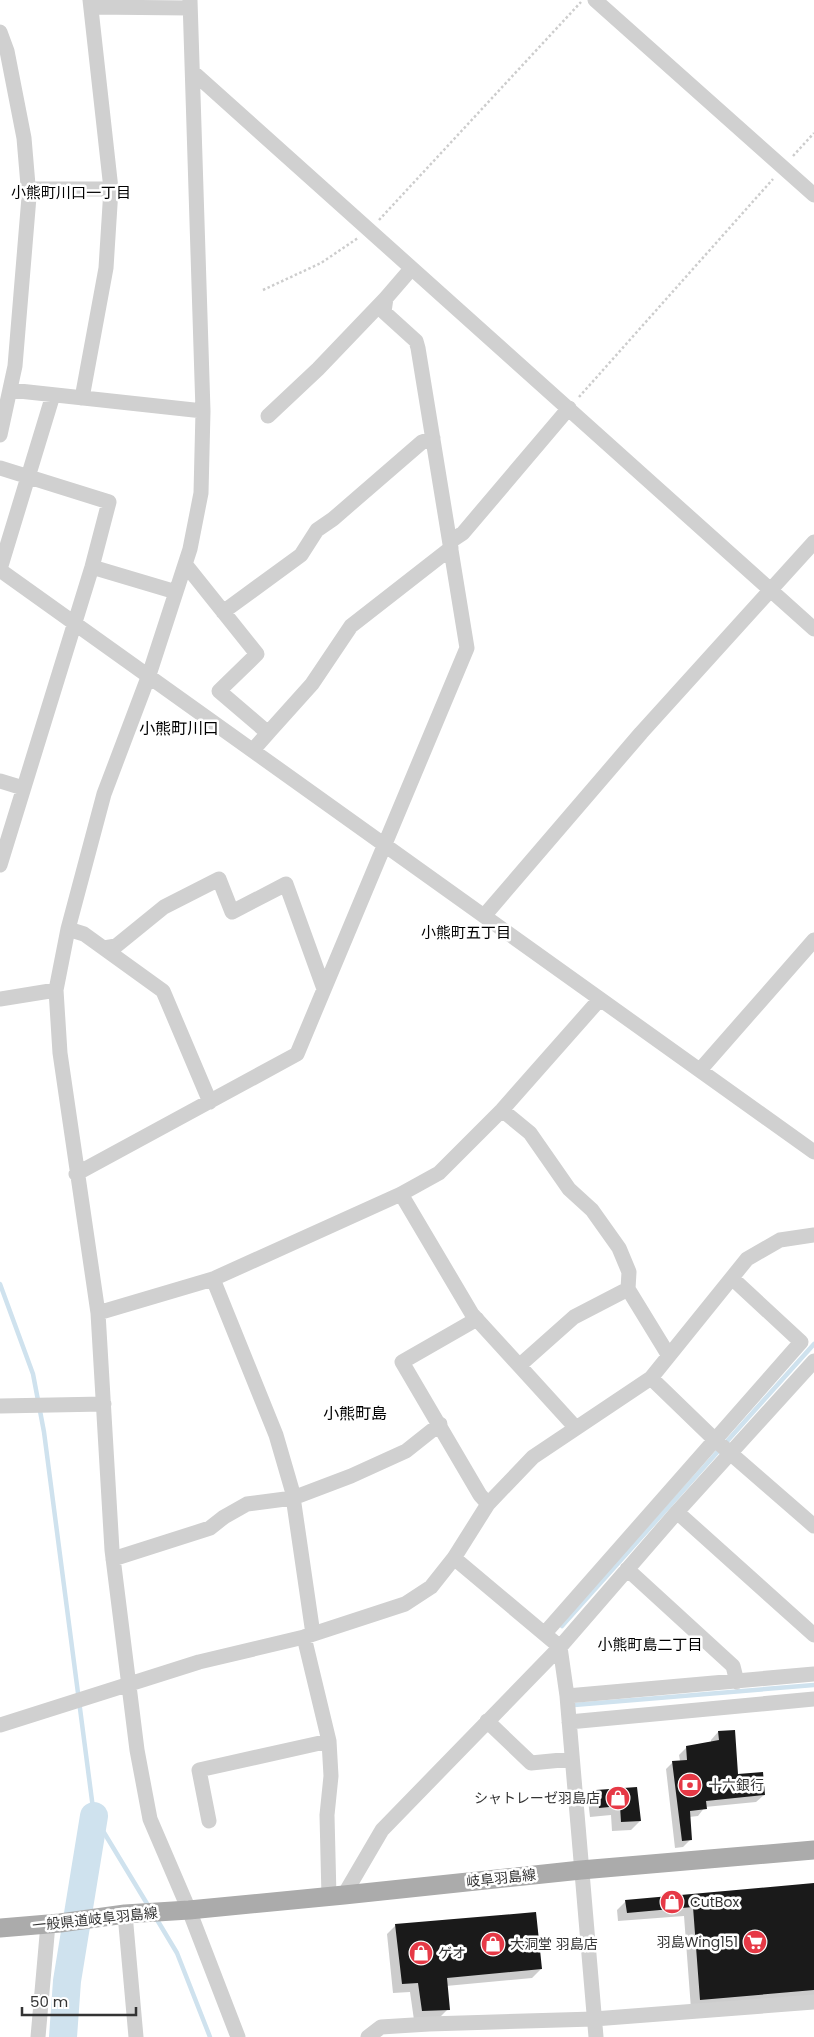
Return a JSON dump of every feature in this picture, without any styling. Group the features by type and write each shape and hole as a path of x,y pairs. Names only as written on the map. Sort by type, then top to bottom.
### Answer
{"main road":[{"name":"岐阜羽島線","path":"181,1911 580,1870 814,1850"},
{"name":"一般県道岐阜羽島線","path":"0,1928 54,1924 97,1917 181,1911"}],"street":[{"path":"595,0 814,195"},
{"path":"82,398 106,268 111,189 90,3 190,4 194,73 203,411 201,493 185,564 176,592 149,675 104,794 68,929 56,990 60,1053 76,1174 98,1313 113,1559 128,1684 150,1820 181,1911 238,2037"},
{"path":"0,32 7,51 24,138 29,189 15,366 0,435"},
{"path":"194,73 814,629"},
{"path":"29,189 111,189"},
{"path":"268,416 318,369 411,269"},
{"path":"76,1174 297,1054 468,648 418,348 416,340 384,312 386,298"},
{"path":"10,390 203,411"},
{"path":"53,395 1,573 149,675 814,1152"},
{"path":"253,750 312,684 351,626 463,533 569,408"},
{"path":"223,612 301,555 317,530 333,519 422,442 433,438"},
{"path":"0,468 109,502 92,567 0,865"},
{"path":"484,916 641,733 814,542"},
{"path":"185,564 257,654 219,691 268,732"},
{"path":"92,567 176,592"},
{"path":"0,781 23,788"},
{"path":"104,948 116,946 164,907 219,879 232,912 286,884 324,989"},
{"path":"68,929 84,934 163,991 210,1102"},
{"path":"700,1070 814,940"},
{"path":"0,999 56,990"},
{"path":"98,1313 212,1279 401,1194 440,1173 502,1110 600,999"},
{"path":"502,1110 530,1133 569,1189 592,1210 619,1248 629,1272 628,1289 669,1356"},
{"path":"401,1194 477,1319 576,1428"},
{"path":"0,1724 199,1662 308,1635 405,1604 430,1587 454,1558 488,1504 533,1457 650,1378 733,1279 747,1259 780,1240 814,1235"},
{"path":"212,1279 276,1435 293,1498 308,1635 329,1741 331,1776 327,1824 337,1896"},
{"path":"733,1279 810,1351"},
{"path":"520,1365 574,1317 628,1289"},
{"path":"477,1319 402,1362 480,1495 488,1504"},
{"path":"545,1633 640,1539 722,1446 810,1351"},
{"path":"337,1896 382,1830 560,1647 627,1569 640,1539 676,1512 722,1446 810,1351"},
{"path":"650,1378 722,1446 814,1526"},
{"path":"0,1406 104,1404"},
{"path":"113,1559 210,1528 224,1517 247,1504 293,1498 351,1476 406,1451 440,1424"},
{"path":"676,1512 814,1635"},
{"path":"454,1558 560,1647 567,1696 580,1870 596,2037"},
{"path":"627,1569 733,1666 737,1682"},
{"path":"567,1696 814,1674"},
{"path":"569,1722 814,1698"},
{"path":"487,1721 531,1763 572,1759"},
{"path":"209,1821 199,1770 329,1741"},
{"path":"129,1914 136,2037"},
{"path":"38,2037 54,1924"},
{"path":"368,2037 381,2028 429,2024 594,2019 814,2002"}],"path":[{"path":"264,290 321,263 369,231 583,0"},
{"path":"569,408 814,133"}],"building":[{"path":"735,1730 738,1774 763,1772 765,1795 706,1801 707,1809 690,1811 692,1840 682,1841 672,1761 687,1760 686,1746 719,1740 718,1731"},
{"name":"シャトレーゼ羽島店","path":"637,1787 641,1821 621,1822 620,1806 599,1808 596,1790"},
{"name":"羽島Wing151","path":"814,1883 814,1990 700,2000 693,1907 627,1913 625,1900"},
{"path":"536,1912 542,1969 447,1978 450,2010 422,2011 418,1983 402,1984 395,1924"}],"waterway":[{"path":"0,1284 33,1374 44,1432 94,1816 149,1907"},
{"path":"562,1626 814,1344"},
{"path":"574,1705 814,1685"},
{"path":"63,2037 67,1981 94,1816"},
{"path":"156,1918 177,1953 210,2037"}],"place":[{"name":"十六銀行","path":"690,1785"},
{"name":"シャトレーゼ羽島店","path":"618,1798"},
{"name":"CutBox","path":"672,1902"},
{"name":"羽島Wing151","path":"755,1942"},
{"name":"大洞堂 羽島店","path":"493,1944"},
{"name":"ゲオ","path":"421,1953"}],"district":[{"name":"小熊町川口一丁目","path":"71,193"},
{"name":"小熊町川口","path":"179,728"},
{"name":"小熊町五丁目","path":"466,933"},
{"name":"小熊町島","path":"355,1413"},
{"name":"小熊町島二丁目","path":"650,1645"}]}
